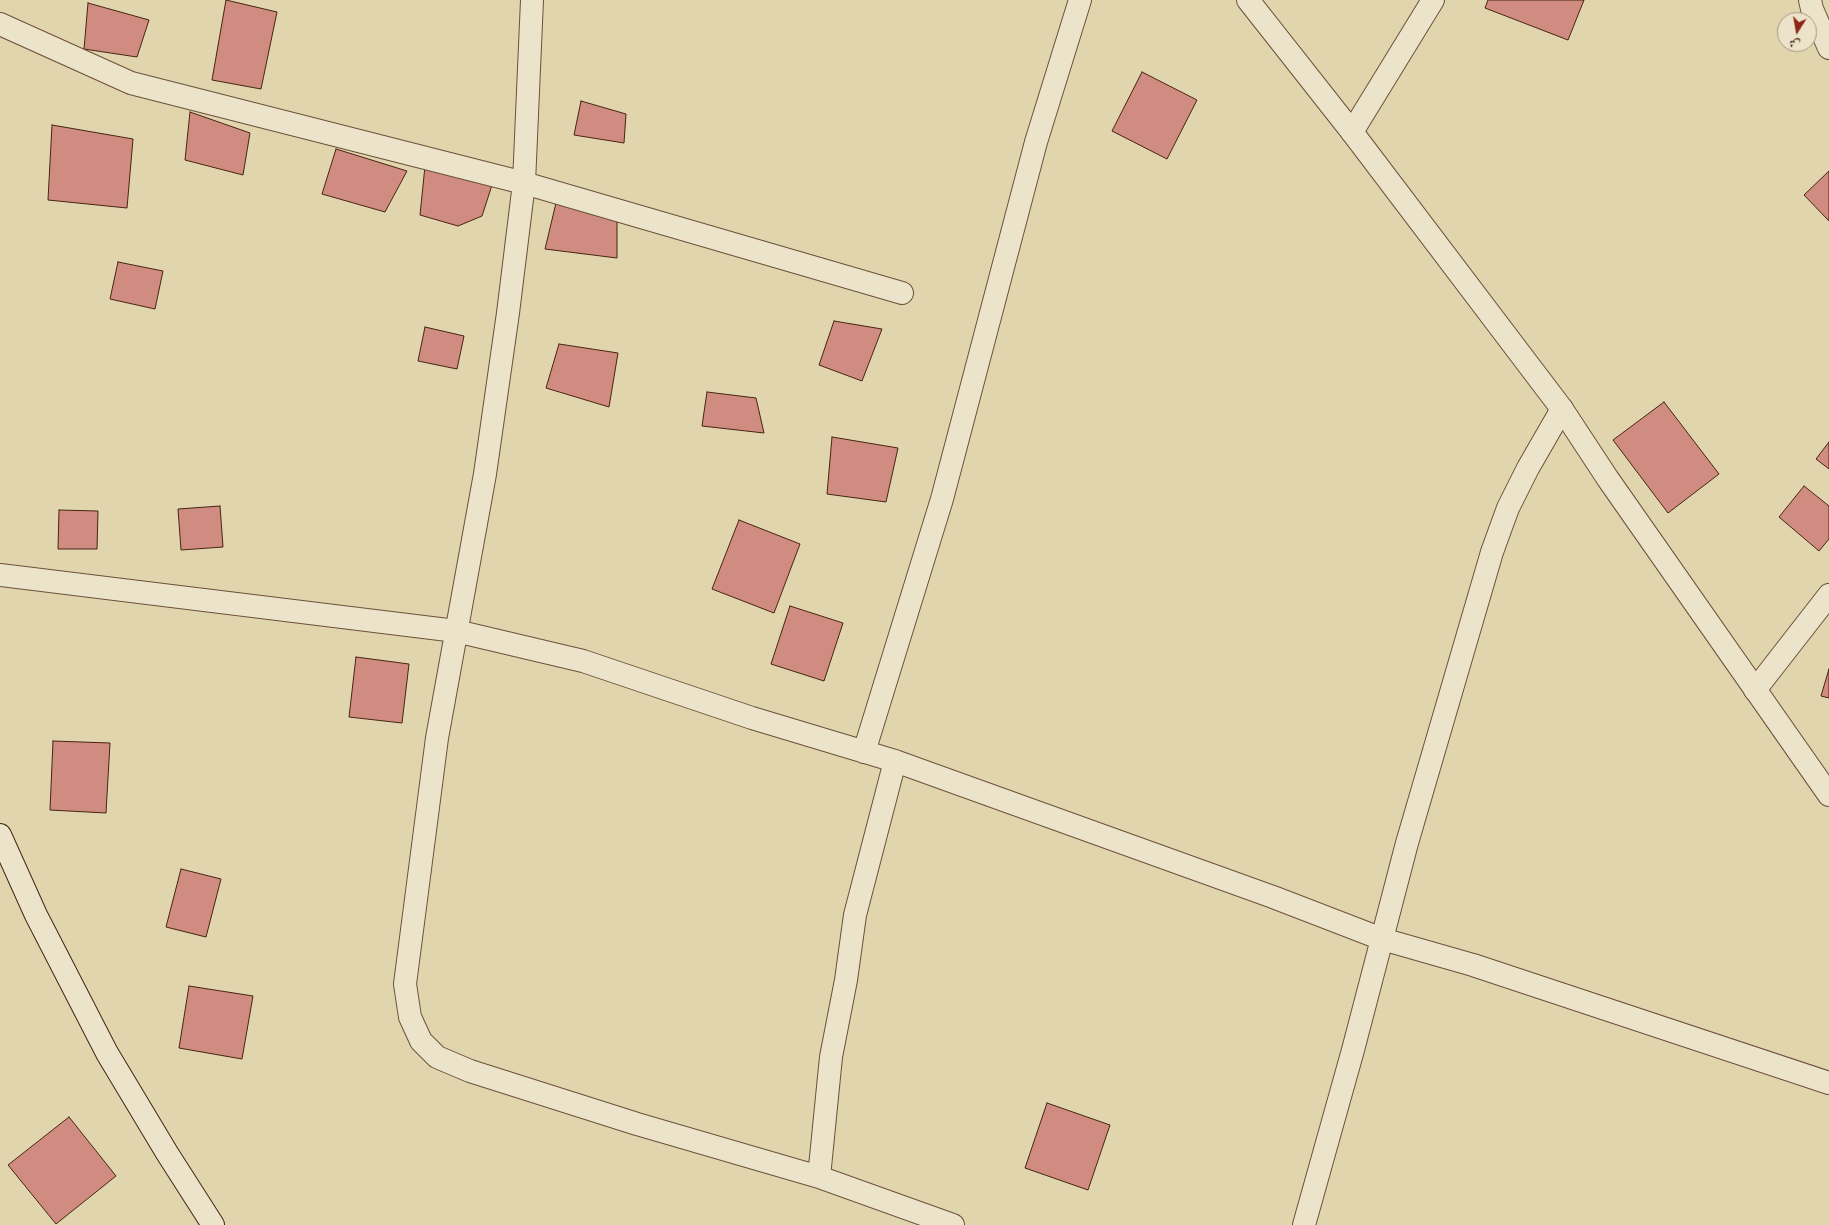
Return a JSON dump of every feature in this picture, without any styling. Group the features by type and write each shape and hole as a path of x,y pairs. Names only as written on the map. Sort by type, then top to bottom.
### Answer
{"street":[{"path":"532,0 524,183 508,313 485,474 437,738 405,984 410,1017 421,1041 437,1057 470,1071 637,1124 819,1177 953,1225"},
{"path":"864,752 942,499 1036,142 1080,0"},
{"path":"1248,0 1352,132 1562,409 1608,479 1829,795"},
{"path":"1352,132 1433,0"},
{"path":"1810,0 1812,9 1829,48"},
{"path":"0,24 131,82 524,183 902,293"},
{"path":"1304,1225 1354,1050 1407,843 1492,552 1508,508 1528,468 1562,409"},
{"path":"0,575 456,631 583,661 752,718 895,761 1258,892 1382,939 1473,965 1829,1083"},
{"path":"1755,690 1829,595"},
{"path":"819,1177 831,1057 846,980 855,916 895,761"},
{"path":"0,835 36,915 107,1053 167,1153 213,1225"}],"building":[{"path":"226,0 277,12 261,89 212,80"},
{"path":"1488,0 1584,0 1568,40 1485,8"},
{"path":"88,3 149,20 137,57 84,49"},
{"path":"1142,72 1197,100 1167,159 1112,131"},
{"path":"581,101 626,114 624,143 574,135"},
{"path":"190,112 250,133 243,175 185,160"},
{"path":"52,125 133,139 127,208 48,200"},
{"path":"336,149 407,171 385,212 322,194"},
{"path":"425,166 493,182 482,216 458,226 420,215"},
{"path":"1829,171 1829,221 1804,195"},
{"path":"556,203 617,220 617,258 545,249"},
{"path":"118,262 163,271 155,309 110,299"},
{"path":"834,321 882,329 862,381 819,365"},
{"path":"425,327 464,336 457,369 418,361"},
{"path":"559,344 618,353 609,407 546,388"},
{"path":"707,392 756,398 764,433 702,426"},
{"path":"1664,402 1719,474 1668,513 1613,440"},
{"path":"832,437 898,448 886,502 827,494"},
{"path":"1829,442 1829,469 1816,459"},
{"path":"1804,486 1829,506 1829,539 1819,551 1779,517"},
{"path":"220,506 223,547 181,550 178,509"},
{"path":"59,510 98,511 97,549 58,549"},
{"path":"739,520 800,544 774,613 712,589"},
{"path":"790,606 843,623 824,681 771,664"},
{"path":"356,657 409,664 402,723 349,717"},
{"path":"1829,669 1829,698 1821,696"},
{"path":"53,741 110,743 106,813 50,810"},
{"path":"181,869 221,879 206,937 166,927"},
{"path":"189,986 253,996 242,1059 179,1048"},
{"path":"1047,1103 1110,1125 1088,1190 1025,1168"},
{"path":"69,1117 116,1176 56,1224 8,1165"}]}
